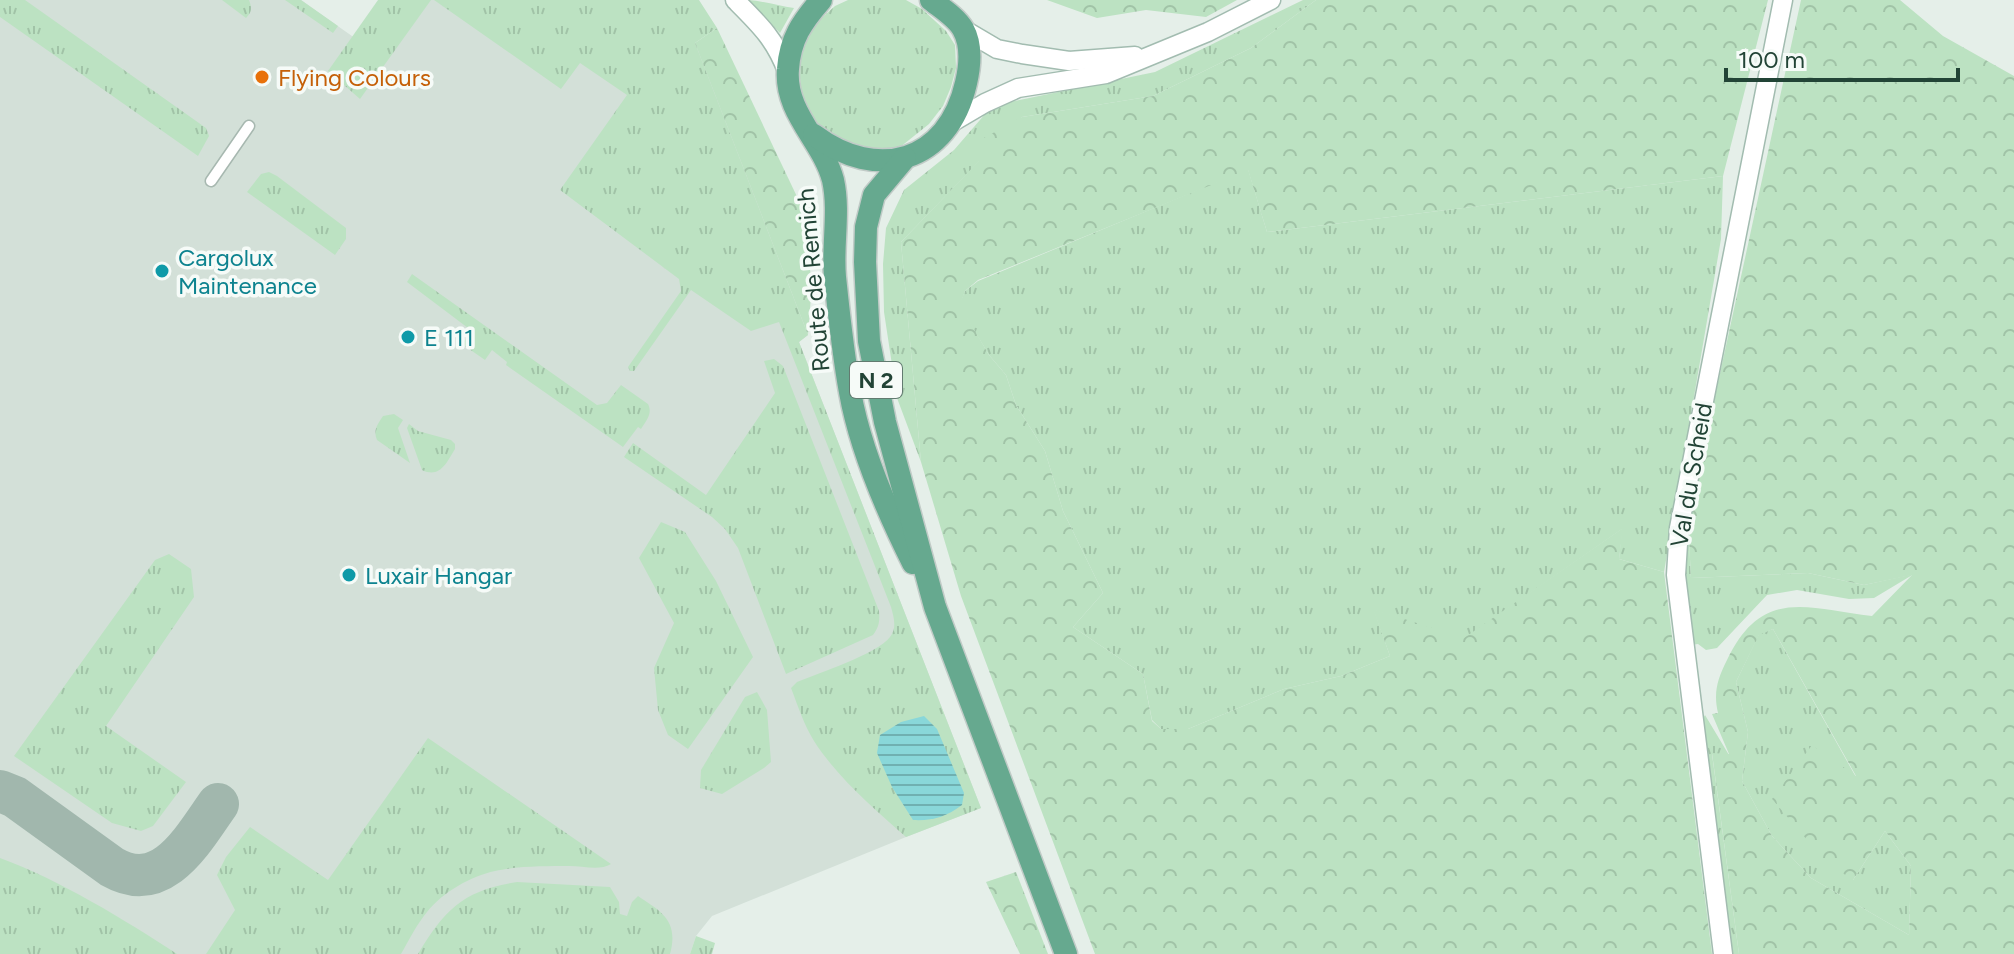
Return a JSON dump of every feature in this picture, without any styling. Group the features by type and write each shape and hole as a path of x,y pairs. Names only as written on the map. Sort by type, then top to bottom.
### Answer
{"main road":[{"path":"735,0 771,38 780,51 787,71"},
{"path":"787,71 793,39 805,18 821,0"},
{"path":"931,0 997,49 1069,61 1150,55"},
{"path":"951,123 1018,88 1106,74 1208,32 1271,0"},
{"name":"Val du Scheid","path":"1723,954 1676,575 1679,528 1783,0"},
{"path":"951,123 963,96 969,70 969,50 954,16"},
{"name":"Route de Remich","path":"787,71 792,102 825,159 832,179 836,203 835,271 850,395 864,445 892,522 935,607"},
{"name":"Route de Remich","path":"951,123 935,140 905,158 874,195 866,227 869,341 885,422 935,607 1066,954"},
{"path":"807,129 829,146 847,154 877,161 905,158"}],"street":[{"path":"211,181 249,126"}],"shaded area":[{"path":"0,0 301,0 359,41 388,0 679,0 808,335 799,342 981,808 712,916 696,936 690,954 0,954"}],"green space":[{"path":"0,0 25,0 206,128 209,136 198,156 0,17"},
{"path":"222,0 249,0 250,12 246,18"},
{"path":"285,0 301,0 338,26 333,33"},
{"path":"378,0 431,0 360,99 328,71"},
{"path":"434,0 699,0 717,28 695,43 808,335 799,342 981,808 906,837 845,780 823,754 807,728 791,688 797,682 861,656 883,643 894,630 891,607 779,322 751,331 691,290 634,371 630,371 628,367 681,291 679,279 560,190 627,95 580,63 561,89"},
{"path":"748,0 759,1 794,8 780,33"},
{"path":"848,0 906,0 922,9 946,31 955,45 956,68 943,106 929,124 899,148 865,154 824,132 809,113 801,90 799,66 805,43 817,22 835,6"},
{"path":"1047,0 1237,0 1206,17 1146,10 1097,18"},
{"path":"1303,0 1316,0 1251,48 1153,96 1022,117 901,242 921,462 897,398 884,312 886,228 904,190 954,150 986,113 1005,103 1155,72"},
{"path":"1316,0 1768,0 1723,176 1267,232 1248,170 978,280 965,291 960,305 989,355 1006,375 1016,405 1045,451 1063,511 1103,593 1073,627 1143,674 1152,721 1161,729 1188,729 1284,689 1341,676 1390,656 1373,609 1464,638 1623,528 1619,559 1664,572 1712,954 1095,954 961,596 921,462 901,242 979,161 982,139 1022,117 1153,96 1251,48"},
{"path":"1801,0 1900,0 1943,36 2014,76 2014,954 1739,954 1712,753 1729,754 1712,714 1718,713 1716,692 1724,667 1741,637 1755,621 1771,612 1806,607 1872,616 1912,575 1864,585 1808,573 1691,578 1688,521","holes":["1773,629 1856,776 1812,745 1772,799 1826,862 1853,880 1885,831 1911,866 1909,935 1811,878 1772,836 1742,781 1748,732 1736,682 1759,635"]},
{"path":"717,28 800,203 812,283 808,335 695,43"},
{"path":"1248,169 1267,232 1723,176 1721,239 1664,572 1619,559 1622,529 1464,639 1374,610 1390,656 1341,676 1284,689 1188,729 1161,729 1152,720 1143,674 1073,627 1103,593 1063,511 1045,451 1016,405 1006,375 989,355 959,305 965,291 978,281"},
{"path":"269,172 346,228 346,239 335,255 247,192 261,174"},
{"path":"412,274 597,405 607,403 621,385 648,404 649,414 645,423 641,429 638,427 623,447 506,365 507,362 492,350 485,360 462,344 472,331 407,282"},
{"path":"774,359 783,366 879,611 878,627 873,635 786,674 738,548 725,529 624,457 633,443 706,495 775,393 764,361"},
{"path":"394,414 403,420 398,428 410,463 377,440 377,425 383,416"},
{"path":"409,424 418,431 451,440 455,444 449,459 438,471 422,470 407,428"},
{"path":"1688,521 1691,578 1808,573 1864,585 1914,574 1874,598 1849,599 1797,590 1767,595 1717,648 1706,650 1698,644 1691,645 1683,574"},
{"path":"661,522 685,532 716,581 753,657 688,749 668,735 658,710 654,668 674,623 639,558"},
{"path":"169,554 191,569 194,597 106,726 186,782 153,826 141,831 112,823 14,756 155,560"},
{"path":"1773,629 1857,779 1853,880 1885,831 1911,866 1909,935 1811,878 1772,836 1742,781 1748,732 1736,682 1759,634"},
{"path":"757,692 767,710 771,762 722,794 700,788 701,770 745,697"},
{"path":"1705,715 1729,755 1712,754 1739,954 1733,954 1701,722"},
{"path":"428,738 611,864 597,868 512,868 476,877 449,892 434,905 401,954 206,954 235,910 217,875 226,857 250,827 328,880"},
{"path":"0,858 68,889 177,954 0,954"},
{"path":"1016,872 1048,954 1020,954 986,882"},
{"path":"517,882 610,887 619,902 620,914 627,916 638,896 661,913 670,925 670,954 418,954 437,925 458,904 483,890"},
{"path":"696,936 715,943 712,954 690,954"}],"water":[{"path":"924,716 937,729 964,793 962,805 950,813 933,819 913,820 892,787 877,753 880,735 901,722"}],"taxiway":[{"path":"0,791 15,797 112,867 130,874 147,874 175,860 218,804"}],"place":[{"name":"Flying Colours","path":"262,77"},
{"name":"Cargolux Maintenance","path":"162,271"},
{"name":"E 111","path":"408,337"},
{"name":"Luxair Hangar","path":"349,575"}]}
